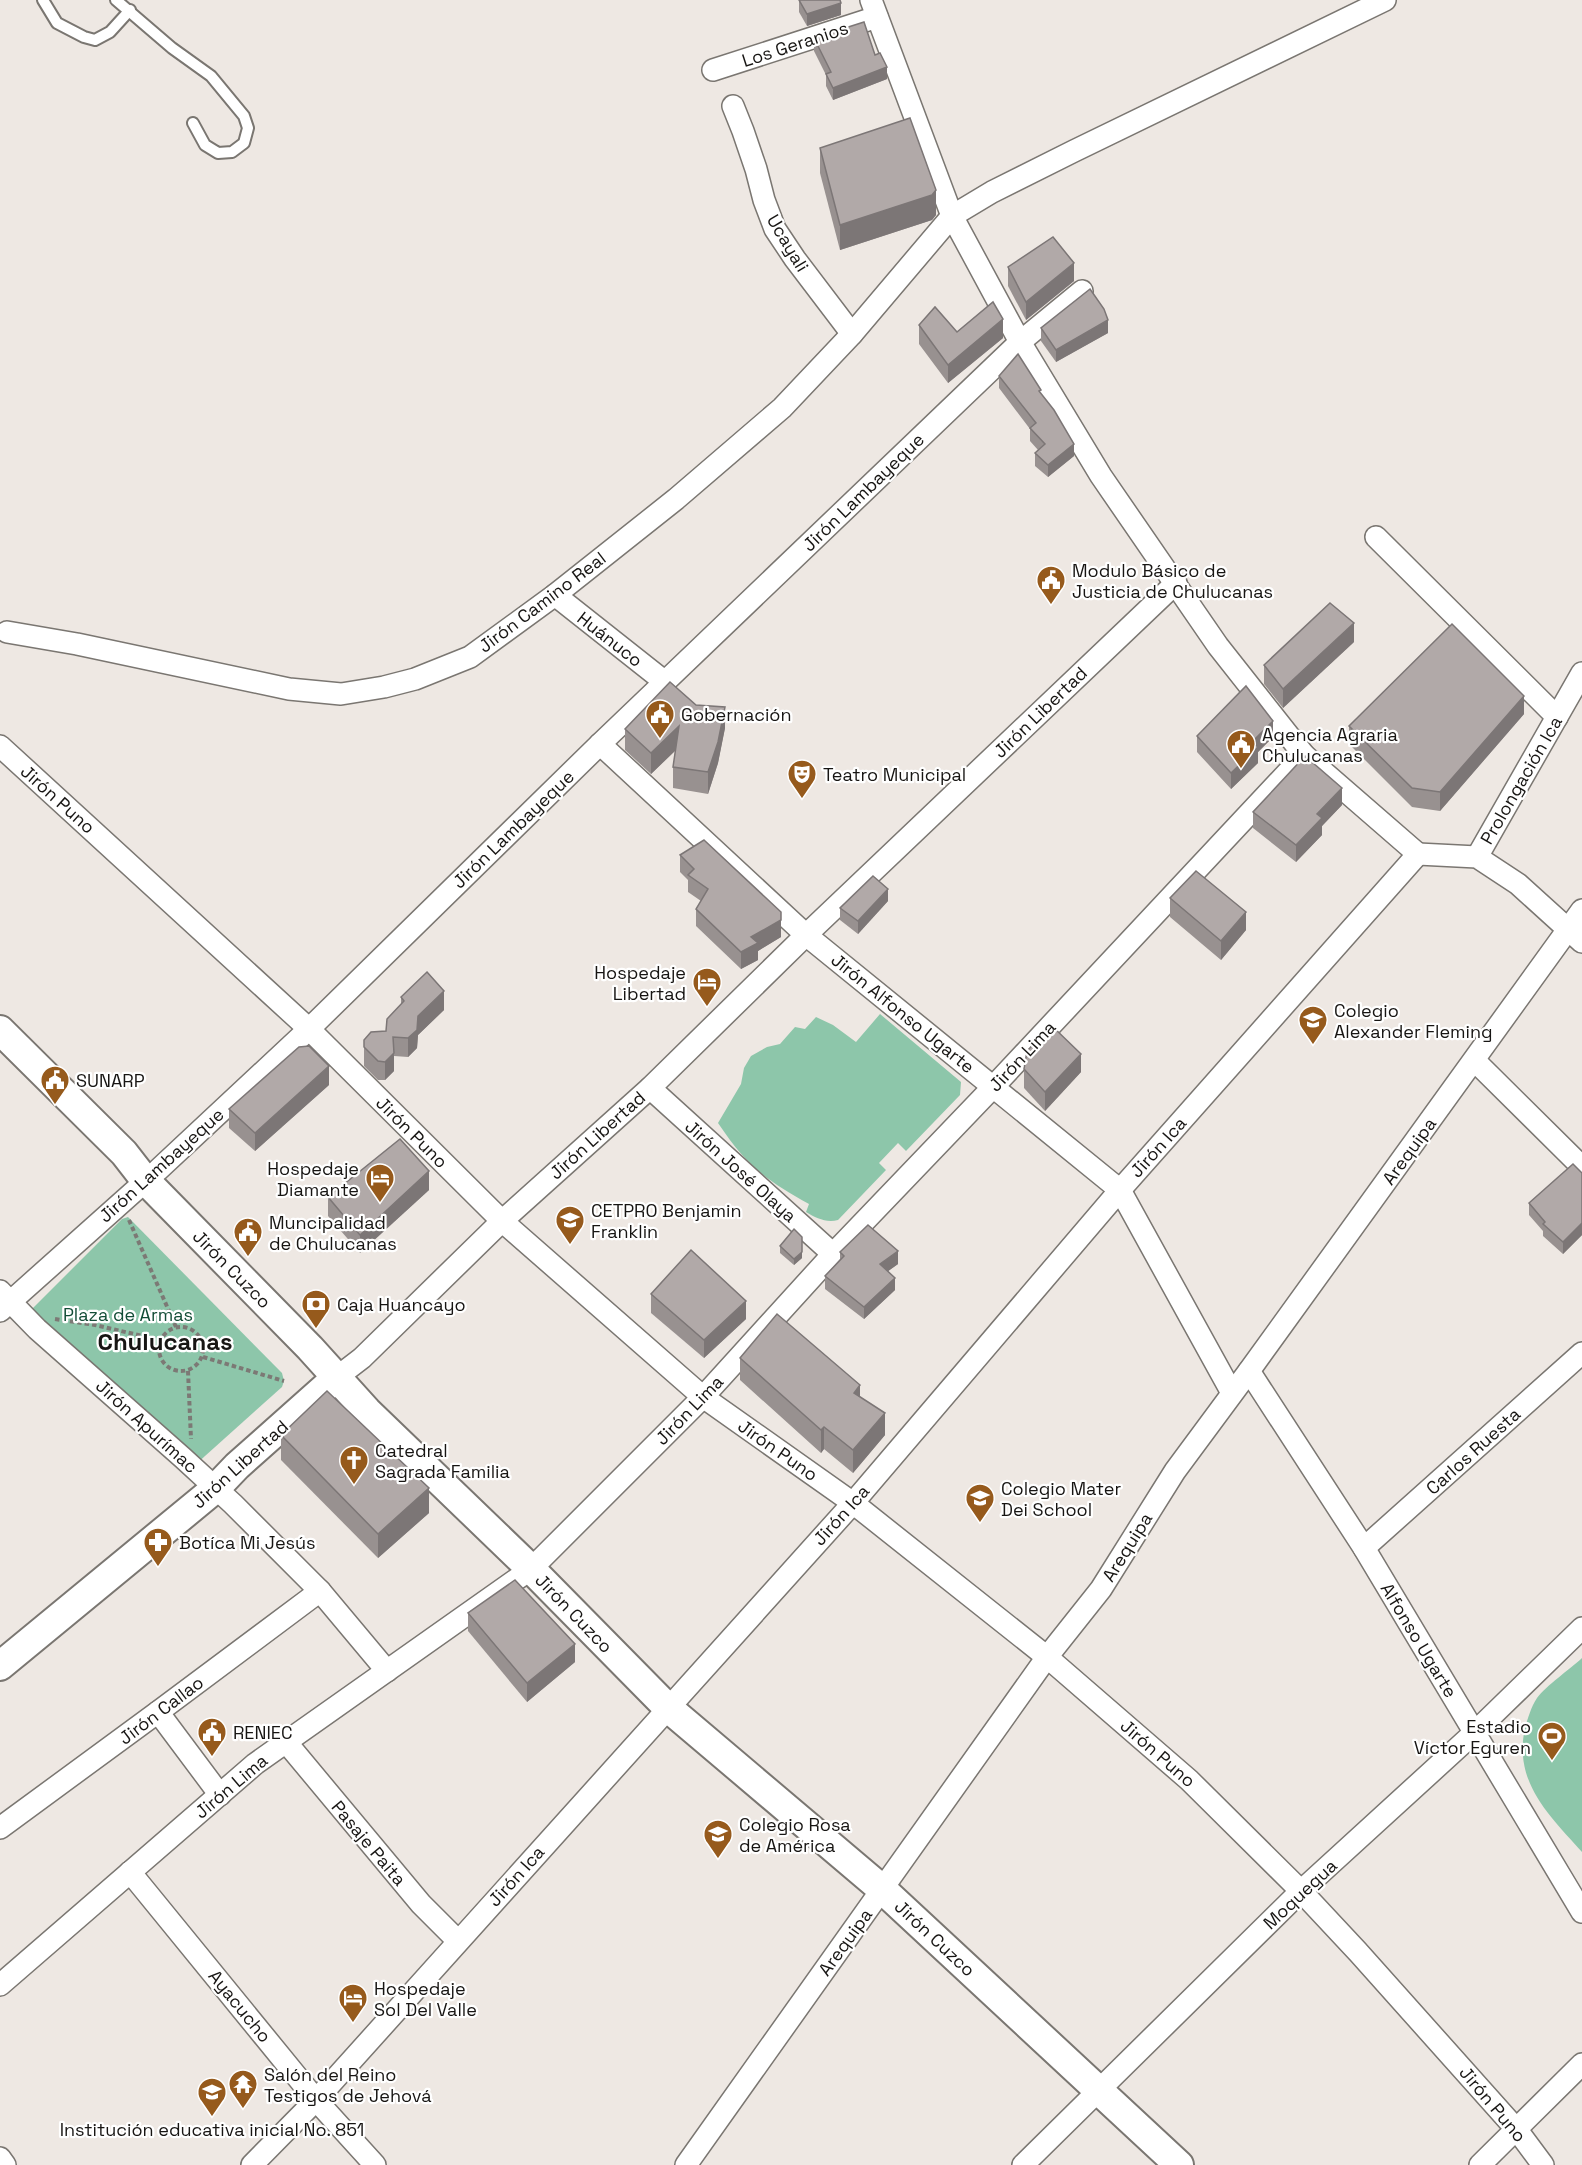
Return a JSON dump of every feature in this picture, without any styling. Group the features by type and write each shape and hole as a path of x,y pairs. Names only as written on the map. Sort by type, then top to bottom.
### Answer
{"street":[{"name":"Jirón Camino Real","path":"7,632 77,644 289,689 341,694 415,679 470,657 555,595 676,499 782,408 852,334 952,216 992,192 1074,151 1385,0"},
{"path":"874,9 952,216 1020,342 1101,476 1218,646 1304,755 1418,854 1477,857 1518,884 1576,936"},
{"name":"Los Geranios","path":"713,70 874,9"},
{"name":"Ucayali","path":"733,106 744,130 764,200 776,229 795,259 852,334"},
{"name":"Jirón Lambayeque","path":"3,1302 145,1180 309,1029 600,744 1020,342 1082,291"},
{"path":"1377,537 1557,717"},
{"name":"Jirón Libertad","path":"0,1666 216,1488 237,1466 336,1378 362,1358 502,1221 650,1088 806,935 1176,583"},
{"name":"Huánuco","path":"555,595 665,682"},
{"name":"Prolongación Ica","path":"1477,857 1582,673"},
{"name":"Jirón Alfonso Ugarte","path":"600,744 806,935 1120,1190 1232,1393"},
{"name":"Jirón Puno","path":"0,746 309,1029 502,1221 703,1397 853,1503 1047,1658 1189,1780 1301,1891 1413,2011 1517,2130 1543,2165"},
{"name":"Jirón Lima","path":"0,1985 255,1764 531,1569 703,1397 833,1254 1304,755"},
{"name":"Jirón Ica","path":"252,2165 316,2100 667,1707 853,1503 1120,1190 1418,854"},
{"name":"Arequipa","path":"686,2165 1047,1658 1101,1588 1174,1471 1250,1371 1474,1061 1576,936 1582,910"},
{"name":"Jirón Cuzco","path":"0,1030 124,1153 145,1180 310,1348 367,1411 531,1569 667,1707 883,1890 1179,2165"},
{"path":"1474,1061 1582,1167"},
{"name":"Jirón José Olaya","path":"650,1088 833,1254"},
{"name":"Jirón Apurímac","path":"3,1302 37,1329 216,1488 320,1591 387,1671"},
{"name":"Carlos Ruesta","path":"1364,1548 1582,1353"},
{"name":"Alfonso Ugarte","path":"1250,1371 1364,1548 1582,1912"},
{"name":"Jirón Callao","path":"0,1828 320,1591"},
{"name":"Moquegua","path":"1023,2165 1301,1891 1474,1733 1582,1628"},
{"path":"158,1712 220,1795"},
{"name":"Pasaje Paita","path":"286,1742 363,1837 421,1904 458,1941"},
{"name":"Ayacucho","path":"130,1872 316,2100 375,2165"},
{"path":"1480,2165 1582,2064"},
{"path":"0,2158 5,2165"}],"lane":[{"path":"43,0 57,23 95,40 110,32 130,10"},
{"path":"116,0 172,48 211,76 244,116 248,128 244,142 232,152 218,153 205,146 193,123"}],"path":[{"path":"128,1217 176,1327"},
{"path":"51,1318 95,1324 160,1340"},
{"path":"176,1327 188,1327 198,1334 203,1344 202,1357 197,1366 188,1371 175,1371 164,1364 158,1353 160,1340 166,1332 176,1327"},
{"path":"202,1357 284,1381"},
{"path":"188,1371 191,1441"}],"green space":[{"path":"880,1014 961,1082 960,1095 906,1151 898,1143 879,1163 886,1170 838,1220 821,1219 806,1212 809,1204 768,1179 748,1161 718,1123 741,1084 744,1068 751,1056 767,1047 780,1044 795,1027 805,1029 816,1017 833,1025 856,1042"},
{"name":"Plaza de Armas","path":"128,1217 282,1373 284,1381 282,1387 195,1465 30,1311 122,1219"},
{"name":"Estadio Víctor Eguren","path":"1582,1658 1582,1852 1557,1825 1537,1796 1524,1765 1523,1747 1525,1728 1537,1698"}],"building":[{"path":"799,0 840,0 841,3 807,14"},
{"path":"864,22 875,55 880,53 887,67 833,88 826,74 831,72 814,38"},
{"path":"910,118 936,190 932,195 840,225 820,148"},
{"path":"1053,237 1074,263 1026,302 1008,267"},
{"path":"1090,289 1104,309 1108,320 1056,350 1041,328"},
{"path":"993,302 1003,319 948,365 919,325 935,307 957,332"},
{"path":"1018,354 1074,444 1048,465 1035,453 1045,444 1030,428 1036,423 999,376"},
{"path":"1330,603 1354,623 1283,689 1264,665"},
{"path":"1452,624 1524,696 1440,792 1412,788 1349,726"},
{"path":"670,682 696,705 725,707 718,742 708,772 673,767 679,726 651,753 625,729"},
{"path":"1246,686 1273,721 1252,742 1258,747 1231,773 1197,736"},
{"path":"1305,756 1342,788 1317,814 1322,818 1296,845 1253,812"},
{"path":"704,840 781,912 781,920 751,937 758,943 741,952 696,909 708,889 688,875 694,869 680,855"},
{"path":"1196,871 1246,912 1221,941 1170,898"},
{"path":"873,876 888,889 858,921 840,908"},
{"path":"427,972 444,991 418,1016 417,1030 408,1038 393,1037 394,1053 385,1062 378,1061 364,1047 364,1040 371,1032 386,1031 387,1019 404,1001 401,997"},
{"path":"1051,1025 1081,1054 1045,1092 1024,1069 1027,1051"},
{"path":"309,1046 329,1066 255,1133 229,1109 299,1047"},
{"path":"400,1139 429,1171 360,1235 328,1197"},
{"path":"1573,1164 1582,1173 1582,1223 1563,1242 1543,1224 1545,1222 1529,1203"},
{"path":"868,1225 898,1251 880,1264 895,1278 864,1307 825,1276 844,1256 840,1252"},
{"path":"794,1229 802,1237 802,1252 794,1259 780,1246"},
{"path":"691,1250 746,1301 704,1340 651,1294"},
{"path":"777,1314 860,1385 854,1393 885,1413 853,1450 824,1427 821,1430 740,1358"},
{"name":"Catedral Sagrada Familia","path":"327,1391 429,1488 378,1534 281,1435"},
{"path":"515,1580 575,1644 527,1683 468,1613"}],"place":[{"name":"Modulo Básico de Justicia de Chulucanas","path":"1051,606"},
{"name":"Gobernación","path":"660,740"},
{"name":"Agencia Agraria Chulucanas","path":"1241,770"},
{"name":"Teatro Municipal","path":"802,800"},
{"name":"Hospedaje Libertad","path":"707,1008"},
{"name":"Colegio Alexander Fleming","path":"1313,1046"},
{"name":"SUNARP","path":"55,1106"},
{"name":"Hospedaje Diamante","path":"380,1204"},
{"name":"CETPRO Benjamin Franklin","path":"570,1246"},
{"name":"Muncipalidad de Chulucanas","path":"248,1258"},
{"name":"Caja Huancayo","path":"316,1330"},
{"name":"Catedral Sagrada Familia","path":"354,1486"},
{"name":"Colegio Mater Dei School","path":"980,1524"},
{"name":"Botíca Mi Jesús","path":"158,1568"},
{"name":"RENIEC","path":"212,1758"},
{"name":"Estadio Víctor Eguren","path":"1552,1762"},
{"name":"Colegio Rosa de América","path":"718,1860"},
{"name":"Hospedaje Sol Del Valle","path":"353,2024"},
{"name":"Salón del Reino Testigos de Jehová","path":"243,2110"},
{"name":"Institución educativa inicial No. 851","path":"212,2118"}],"district":[{"name":"Chulucanas","path":"165,1341"}]}
